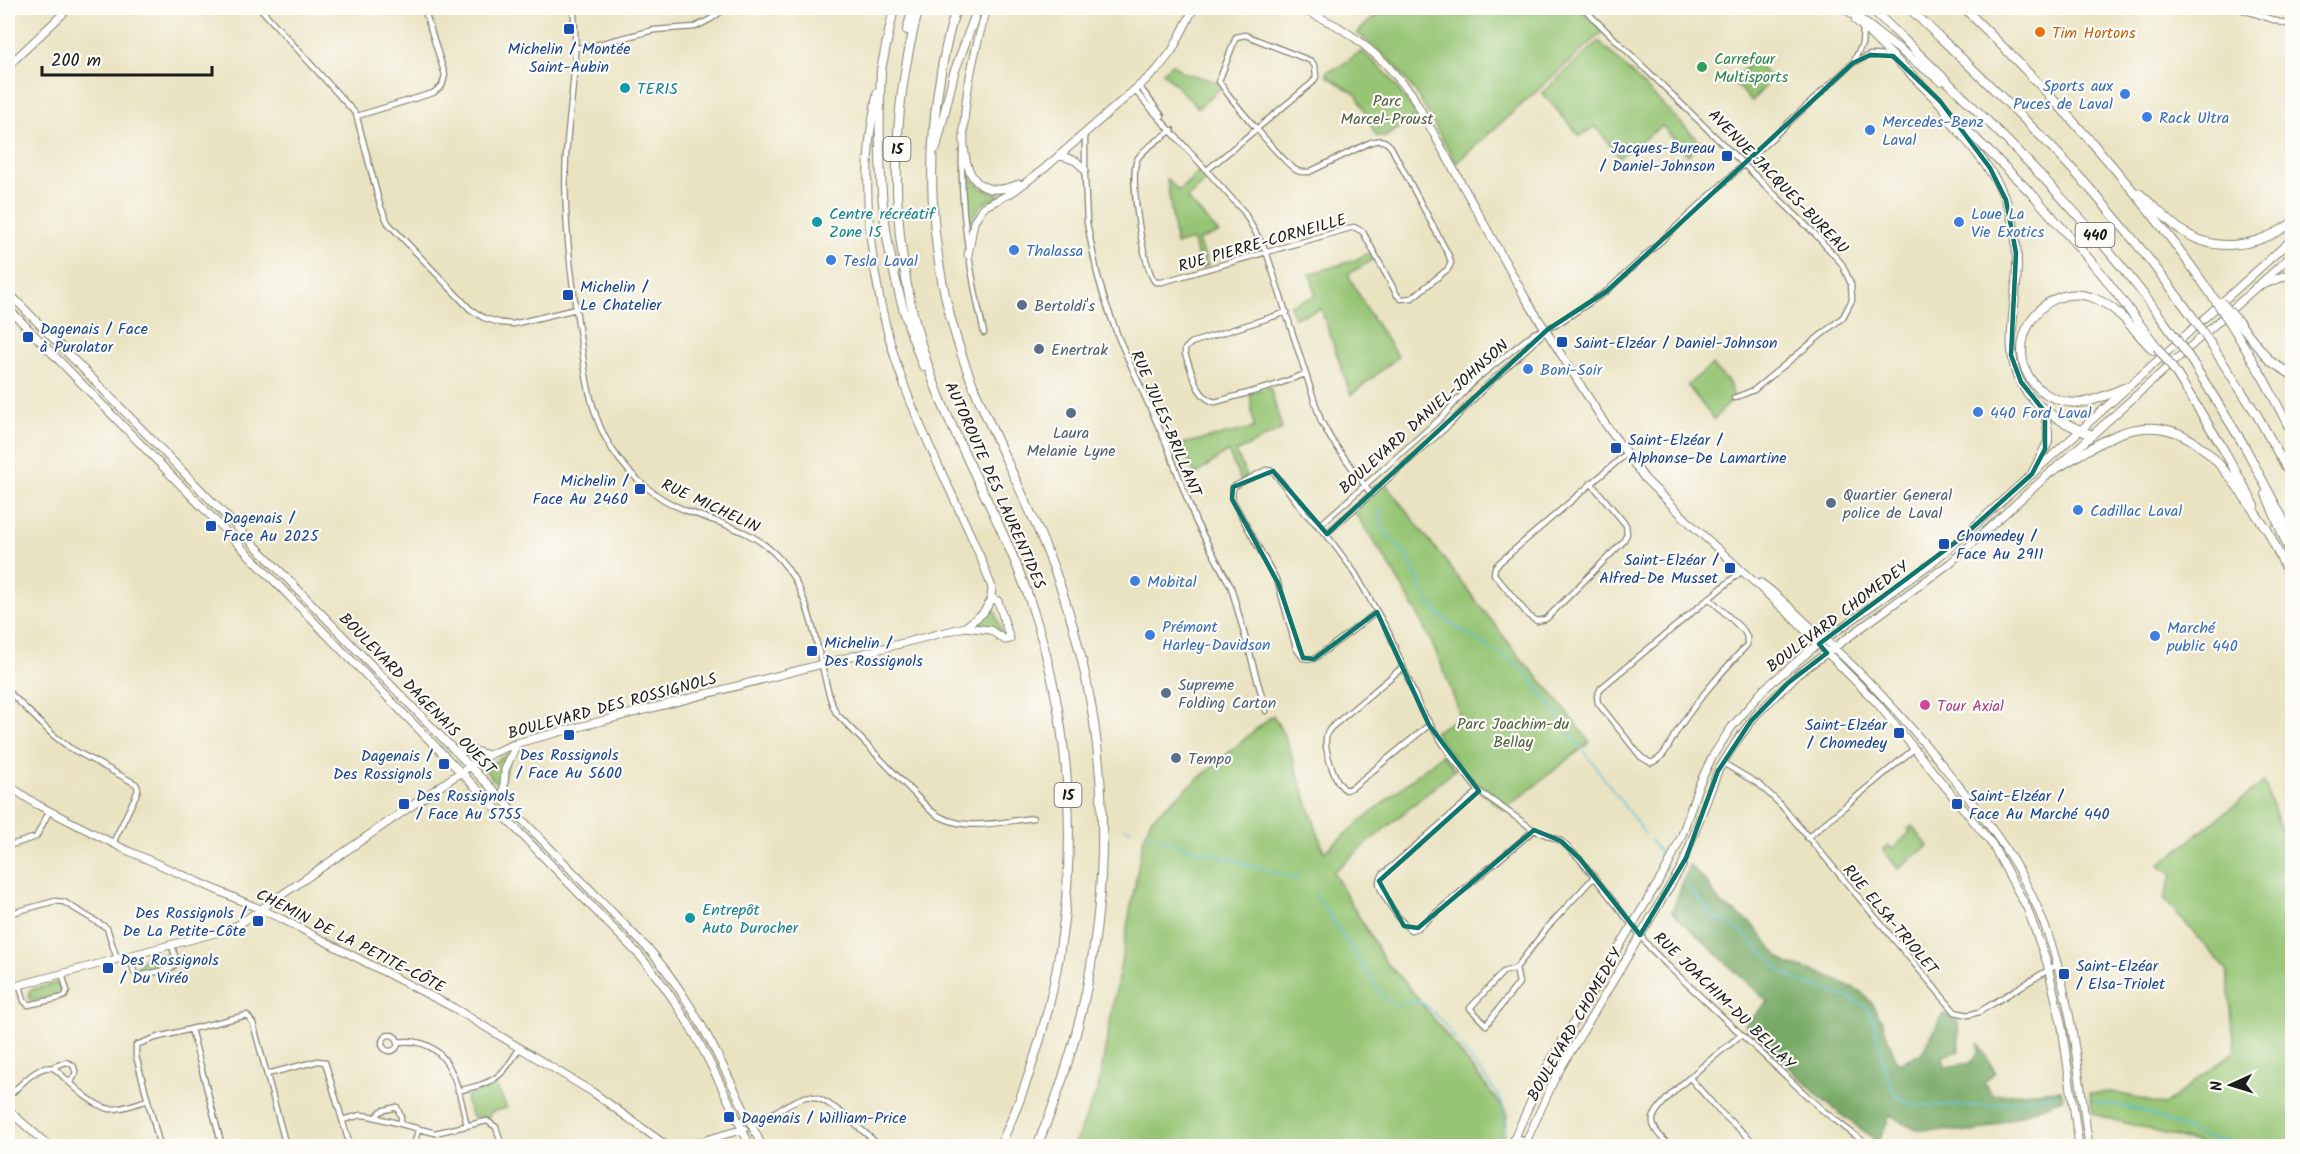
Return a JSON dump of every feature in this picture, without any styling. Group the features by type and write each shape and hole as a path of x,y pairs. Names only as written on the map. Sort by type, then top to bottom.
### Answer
{"highway":[{"path":"898,206 893,141 894,107 901,59 913,8"},
{"name":"AUTOROUTE DES LAURENTIDES","path":"919,8 909,50 901,102 897,159 898,206 905,272 920,341 939,396 963,453 1010,550 1038,626 1059,712 1069,800 1068,883 1057,972 1033,1065 1000,1146"},
{"name":"AUTOROUTE DES LAURENTIDES","path":"956,8 937,93 932,169 937,247 952,324 973,386 1036,524 1058,579 1084,668 1099,755 1103,857 1093,959 1081,1018 1068,1064 1037,1146"},
{"path":"932,169 954,73 978,8"},
{"path":"1844,8 1970,103"},
{"name":"440","path":"1871,8 2020,152 2079,216 2134,282 2191,360 2245,447 2292,536"},
{"name":"440","path":"1909,8 2039,134 2090,188 2144,253 2211,343 2257,415 2292,478"},
{"path":"1915,8 1929,27"},
{"path":"881,70 879,172 884,226 892,269 902,307 922,364 963,453"},
{"path":"2245,447 2292,556"}],"main road":[{"path":"881,70 894,8"},
{"path":"1844,8 1940,101 1949,119 1990,168 2009,207 2014,226 2016,253 2011,355 2021,382 2045,412 2092,435"},
{"path":"1964,8 2044,88 2126,182 2233,322 2270,361 2292,375"},
{"path":"1945,110 1982,142 2055,218 2103,274 2155,349"},
{"path":"2126,182 2181,230 2210,243 2230,245 2252,243 2292,224"},
{"path":"2256,287 2292,273"},
{"path":"2129,386 2078,403 2062,401 2046,393 2031,380 2023,361 2023,339 2030,320 2040,309 2056,298 2075,295 2090,297 2120,314 2176,374 2229,459 2292,581"},
{"path":"2233,322 2292,433"},
{"path":"2032,474 2048,442 2045,412"},
{"path":"2052,471 2106,440 2127,431 2150,428 2175,432 2210,453 2267,530"}],"street":[{"path":"8,64 69,8"},
{"path":"260,8 349,104 357,116 381,209 386,220 470,309 488,320 509,324 576,309"},
{"path":"357,116 433,93 442,86 445,75 424,8"},
{"name":"RUE MICHELIN","path":"573,8 575,48 565,189 568,245 591,399 600,426 615,453 640,482 662,498 688,512 741,529 773,552 785,565 800,589 830,700 838,716 936,815 949,822 968,825 1033,818"},
{"path":"575,48 587,48 657,30 695,27 711,20 726,8"},
{"path":"984,333 969,255 962,192 962,146 967,90 987,8"},
{"path":"969,255 974,222 978,213 988,204 1013,192 1137,88 1167,59 1194,8"},
{"path":"1300,8 1337,26 1358,40 1385,63 1411,93 1508,268 1546,330 1602,419 1626,454 1656,491 1819,644 1877,703 1982,830 2005,865 2030,914 2049,970 2062,1027 2079,1146"},
{"name":"AVENUE JACQUES-BUREAU","path":"1583,8 1815,234 1842,264 1851,284 1852,300 1843,317 1754,390 1734,398"},
{"path":"2237,8 2292,26"},
{"path":"2272,8 2292,15"},
{"name":"BOULEVARD DANIEL-JOHNSON","path":"1853,63 1862,44 1863,27"},
{"path":"1207,171 1258,128 1312,82 1316,77 1311,61 1240,35 1236,37 1220,81 1258,128"},
{"name":"BOULEVARD DANIEL-JOHNSON","path":"1326,534 1450,424 1482,390 1546,330 1607,291 1853,63 1875,54 1893,56"},
{"path":"881,70 871,130 868,172 873,244 884,319 898,370 912,406 992,588 990,600"},
{"path":"1137,88 1244,212 1266,251 1321,421 1331,439 1371,494"},
{"name":"RUE PIERRE-CORNEILLE","path":"1172,130 1141,154 1135,166 1135,192 1141,241 1150,277 1155,282 1162,282 1350,228 1359,228 1397,296 1407,300 1412,298 1448,269 1451,262 1449,256 1392,147 1386,142 1381,140 1371,142 1309,172 1299,172 1258,128"},
{"name":"RUE JULES-BRILLANT","path":"1083,135 1086,142 1084,170 1090,240 1096,273 1108,312 1166,443 1196,522 1231,587 1266,711"},
{"path":"962,146 974,178 988,188 1002,189 1029,179"},
{"path":"1059,155 1076,161 1084,170"},
{"name":"BOULEVARD CHOMEDEY","path":"1511,1146 1546,1068 1676,851 1698,787 1722,741 1741,714 1784,670 1947,551 2292,239"},
{"name":"BOULEVARD CHOMEDEY","path":"1525,1144 1556,1076 1686,858 1708,794 1723,763 1746,728 1767,702 1792,679 1941,570 2292,255"},
{"name":"BOULEVARD DAGENAIS OUEST","path":"8,292 642,942 688,1000 710,1038 762,1146"},
{"name":"BOULEVARD DAGENAIS OUEST","path":"8,308 630,945 660,980 700,1041 750,1146"},
{"path":"1287,312 1191,343 1185,349 1185,354 1202,395 1215,402 1305,374"},
{"name":"BOULEVARD DANIEL-JOHNSON","path":"1319,526 1443,416 1475,380 1534,333 1546,330"},
{"path":"1591,483 1626,525 1627,534 1623,542 1546,619 1537,621 1529,616 1494,574 1495,567 1591,483 1626,454"},
{"name":"RUE JOACHIM-DU BELLAY","path":"1377,612 1314,659 1303,658 1296,648 1278,583 1232,499 1233,487 1266,470 1273,471 1305,513 1326,534 1355,573 1377,612 1429,725 1479,791 1534,830 1561,841 1581,859 1661,960 1821,1109 1869,1146"},
{"path":"1709,598 1744,632 1747,645 1714,680 1686,717 1660,759 1651,763 1641,757 1598,703 1597,696 1601,688 1709,598 1742,571"},
{"path":"1742,571 1784,601 1835,647 1899,713 1999,837 2019,869 2036,904 2058,964 2071,1021 2089,1146"},
{"name":"BOULEVARD DES ROSSIGNOLS","path":"8,988 231,928 461,772 489,755 517,743 965,627 985,629 1005,640 1010,639 998,601 990,600 983,613 965,627"},
{"path":"1403,667 1332,726 1327,733 1326,741 1334,777 1340,787 1346,790 1353,787 1429,725"},
{"path":"8,691 53,735 70,748 136,784 138,789 136,795 113,843"},
{"path":"503,800 505,770 517,743"},
{"path":"1807,838 1915,748"},
{"path":"455,751 475,751 489,755"},
{"name":"RUE ELSA-TRIOLET","path":"1723,763 1760,785 1781,806 1955,1012 1967,1015 1979,1012 2058,964"},
{"name":"CHEMIN DE LA PETITE-CÔTE","path":"8,785 27,800 49,812 262,909 435,997 608,1102 667,1146"},
{"path":"1479,791 1383,874 1379,881 1380,888 1404,926 1411,930 1418,928 1534,830"},
{"path":"8,846 36,837 49,812"},
{"path":"1516,968 1519,983 1486,1024 1470,1008 1503,972 1516,968 1546,928 1594,877"},
{"path":"8,914 55,901 64,902 107,928 117,959"},
{"path":"130,956 134,972 138,976 169,969 176,963 172,945"},
{"path":"20,985 24,1001 28,1005 60,998 67,992 62,973"},
{"path":"160,1146 136,1053 136,1045 248,1016 253,1023 286,1146"},
{"path":"191,1029 222,1146"},
{"path":"1670,1146 1654,1128 1653,1118 1666,1099 1740,1035"},
{"path":"398,1042 418,1042 436,1051 450,1067 467,1126"},
{"path":"458,1091 486,1084 497,1078 506,1070 520,1047"},
{"path":"267,1074 324,1061 329,1068 350,1146"},
{"path":"8,1096 40,1070 64,1062 73,1065 76,1074 70,1083"},
{"path":"53,1067 85,1096 108,1108 148,1100"},
{"path":"1690,1078 1715,1107 1758,1146"},
{"path":"685,1146 742,1130 804,1097 816,1096 827,1102 880,1146"},
{"path":"376,1117 381,1111 397,1107 401,1124"},
{"path":"8,1110 28,1130 49,1146"},
{"path":"342,1120 362,1116 376,1117 436,1133 485,1121 493,1122 502,1146"},
{"path":"414,1146 418,1130"},
{"path":"1515,1137 1525,1144 1538,1146"}],"highlighted area":[{"path":"1870,55 1893,56 1940,101 1990,168 2006,200 2016,253 2011,355 2021,382 2045,412 2045,449 2032,474 1960,539 1819,644 1827,653 1788,683 1751,721 1718,771 1686,858 1640,935 1580,859 1561,841 1534,830 1418,928 1404,926 1379,881 1479,791 1429,725 1377,612 1314,659 1303,658 1278,583 1232,499 1233,487 1273,471 1327,534 1547,330 1607,291 1853,63"}],"green space":[{"path":"1384,8 1578,8 1604,31 1456,163 1416,93 1395,65 1357,33"},
{"path":"1599,41 1701,143 1688,155 1662,126 1619,157 1596,126 1580,136 1542,93"},
{"name":"Parc Marcel-Proust","path":"1362,51 1389,76 1418,116 1385,137 1376,136 1357,95 1327,76 1327,71 1337,68"},
{"path":"1753,60 1772,79 1752,101 1732,82"},
{"path":"1172,64 1185,73 1217,82 1220,88 1198,108 1163,72"},
{"path":"966,168 981,188 1001,195 981,205 970,222 967,212"},
{"path":"1200,170 1208,179 1187,199 1219,233 1198,240 1208,266 1202,268 1192,240 1176,245 1167,179 1179,191"},
{"path":"1369,253 1373,260 1348,274 1369,313 1398,357 1351,395 1321,309 1294,318 1290,305 1316,296 1310,274 1355,260"},
{"path":"1712,365 1729,383 1734,398 1714,419 1687,385"},
{"path":"1270,387 1282,429 1236,452 1248,479 1241,482 1228,451 1195,475 1181,444 1254,428 1250,393"},
{"name":"Parc Joachim-du Bellay","path":"1384,482 1522,660 1548,688 1590,742 1504,810 1479,791 1434,732 1460,717 1451,689 1415,609 1353,510"},
{"path":"993,604 1003,636 977,622"},
{"path":"1273,715 1286,739 1324,852 1442,754 1455,770 1333,872 1386,963 1405,982 1507,1113 1503,1144 1500,1146 1074,1146 1098,1089 1143,840 1151,819"},
{"path":"510,755 501,788 483,768"},
{"path":"2264,782 2292,860 2292,1146 2208,1146 2093,1114 2090,1093 2113,1092 2164,1105 2235,1051 2227,970 2164,899 2172,874 2159,865"},
{"path":"1912,826 1928,846 1898,869 1883,850 1889,846 1893,849 1910,832 1908,829"},
{"path":"1689,865 1706,882 1720,903 1750,922 1780,958 1787,963 1826,975 1860,991 1870,1001 1881,1019 1899,1063 1922,1053 1943,1014 1958,1022 1959,1051 1943,1056 1945,1067 1971,1063 1979,1051 1978,1043 1995,1072 1984,1083 1992,1095 2061,1090 2062,1099 1977,1132 1917,1129 1890,1116 1878,1142 1824,1101 1745,1025 1768,1002 1672,912"},
{"path":"163,955 171,958 167,966 143,972 137,968 142,960"},
{"path":"56,983 62,986 55,995 33,1001 28,998 30,990"},
{"path":"495,1085 507,1108 490,1112 489,1117 472,1117 466,1101 467,1096"}],"waterway":[{"path":"1382,509 1381,524 1384,530 1406,555 1431,605 1453,625 1526,672 1645,834"},
{"path":"1125,828 1131,830"},
{"path":"1145,834 1297,879"},
{"path":"1650,840 1661,854"},
{"path":"1685,884 1715,918 1725,921 1744,934 1785,974 1800,982 1850,998 1865,1006 1873,1020 1887,1075 1896,1096 1912,1105 1988,1106 2055,1094"},
{"path":"1315,893 1384,999 1395,1005 1418,1001 1426,1005 1440,1019 1498,1095 1503,1107 1505,1128 1497,1146"},
{"path":"2094,1101 2140,1110 2208,1138 2263,1146"}],"place":[{"name":"Michelin / Montée Saint-Aubin","path":"569,29"},
{"name":"Tim Hortons","path":"2040,32"},
{"name":"Carrefour Multisports","path":"1702,67"},
{"name":"TERIS","path":"625,88"},
{"name":"Sports aux Puces de Laval","path":"2125,94"},
{"name":"Rack Ultra","path":"2147,117"},
{"name":"Mercedes-Benz Laval","path":"1870,130"},
{"name":"Jacques-Bureau / Daniel-Johnson","path":"1727,156"},
{"name":"Centre récréatif Zone 15","path":"817,222"},
{"name":"Loue La Vie Exotics","path":"1959,222"},
{"name":"Thalassa","path":"1014,250"},
{"name":"Tesla Laval","path":"831,260"},
{"name":"Michelin / Le Chatelier","path":"568,295"},
{"name":"Bertoldi's","path":"1022,305"},
{"name":"Dagenais / Face à Purolator","path":"28,337"},
{"name":"Saint-Elzéar / Daniel-Johnson","path":"1562,342"},
{"name":"Enertrak","path":"1039,349"},
{"name":"Boni-Soir","path":"1528,369"},
{"name":"440 Ford Laval","path":"1978,412"},
{"name":"Laura Melanie Lyne","path":"1071,413"},
{"name":"Saint-Elzéar / Alphonse-De Lamartine","path":"1616,448"},
{"name":"Michelin / Face Au 2460","path":"640,489"},
{"name":"Quartier General police de Laval","path":"1831,503"},
{"name":"Cadillac Laval","path":"2078,510"},
{"name":"Dagenais / Face Au 2025","path":"211,526"},
{"name":"Chomedey / Face Au 2911","path":"1944,544"},
{"name":"Saint-Elzéar / Alfred-De Musset","path":"1730,568"},
{"name":"Mobital","path":"1135,581"},
{"name":"Prémont Harley-Davidson","path":"1150,635"},
{"name":"Marché public 440","path":"2155,636"},
{"name":"Michelin / Des Rossignols","path":"812,651"},
{"name":"Supreme Folding Carton","path":"1166,693"},
{"name":"Tour Axial","path":"1925,705"},
{"name":"Saint-Elzéar / Chomedey","path":"1899,733"},
{"name":"Des Rossignols / Face Au 5600","path":"569,735"},
{"name":"Tempo","path":"1176,758"},
{"name":"Dagenais / Des Rossignols","path":"444,764"},
{"name":"Des Rossignols / Face Au 5755","path":"404,804"},
{"name":"Saint-Elzéar / Face Au Marché 440","path":"1957,804"},
{"name":"Entrepôt Auto Durocher","path":"690,918"},
{"name":"Des Rossignols / De La Petite-Côte","path":"258,921"},
{"name":"Des Rossignols / Du Viréo","path":"108,968"},
{"name":"Saint-Elzéar / Elsa-Triolet","path":"2064,974"},
{"name":"Dagenais / William-Price","path":"729,1117"}]}
